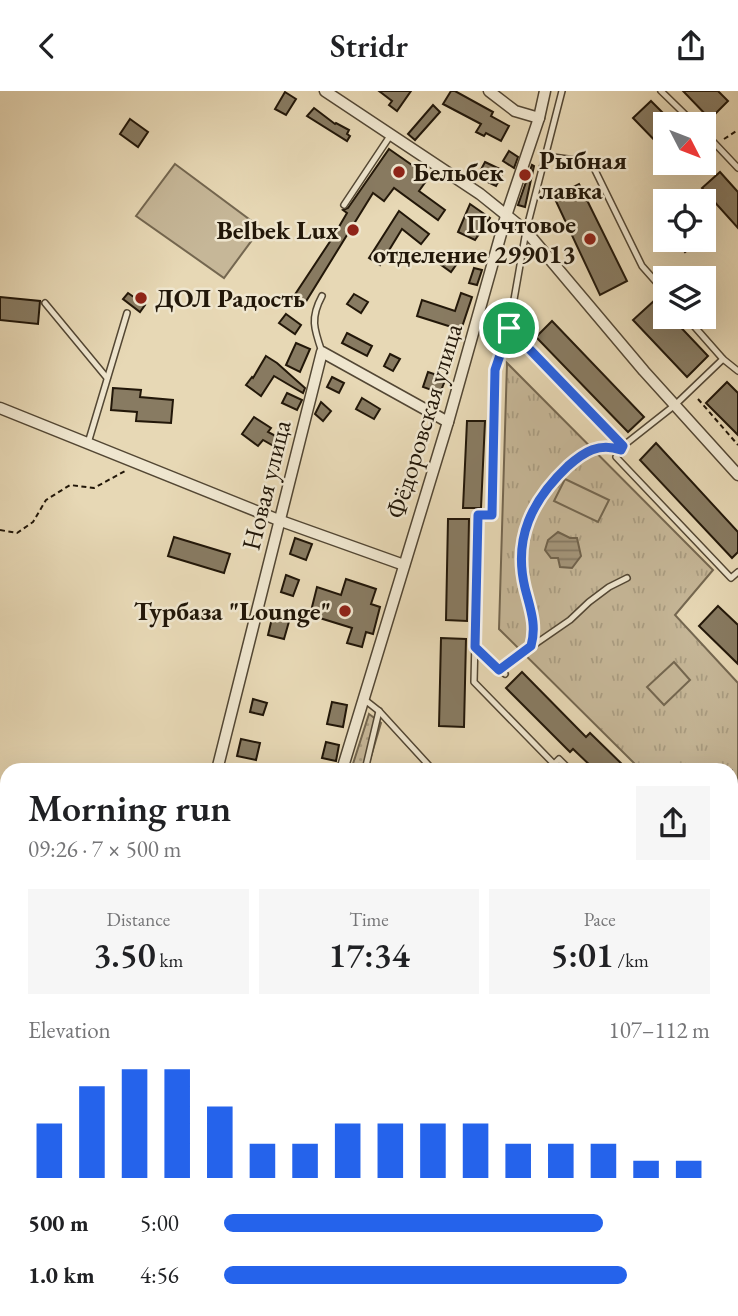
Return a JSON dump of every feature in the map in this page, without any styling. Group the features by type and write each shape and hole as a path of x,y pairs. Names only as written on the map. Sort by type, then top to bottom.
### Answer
{"street":[{"path":"325,91 480,194 526,231 675,405 737,471"},
{"path":"489,91 516,111 538,118"},
{"name":"Фёдоровская улица","path":"344,763 545,91"},
{"path":"322,352 448,422"},
{"name":"Новая улица","path":"219,763 322,352"},
{"path":"0,408 281,521 404,565"}],"lane":[{"path":"553,763 474,682 478,515 492,515 495,370 509,328 526,231 562,91"},
{"path":"661,91 683,112"},
{"path":"344,205 390,136"},
{"path":"716,144 738,168"},
{"path":"545,156 591,163 642,266 653,278"},
{"path":"322,352 314,322 314,310 323,296"},
{"path":"45,303 107,378"},
{"path":"88,443 127,313"},
{"path":"509,328 622,448"},
{"path":"697,329 723,359 738,371"},
{"path":"723,359 675,405 622,448 616,457 731,578 738,572"},
{"path":"531,646 534,626 521,568 524,526 536,504 564,470 582,454 608,445 622,448"},
{"path":"475,647 502,672 531,646 570,620 589,602 626,578"},
{"path":"362,697 379,711 427,763"},
{"path":"367,763 379,711"}],"path":[{"path":"716,144 738,130"},
{"path":"698,399 738,445"},
{"path":"0,530 17,533 33,522 47,501 70,485 94,488 130,468 142,466"}],"green space":[{"path":"175,164 261,228 224,278 136,216"},
{"path":"507,363 713,570 675,615 738,683 738,763 634,763 499,629"},
{"path":"565,479 609,500 598,522 554,501"},
{"path":"674,662 690,680 664,705 647,687"},
{"path":"369,714 381,723 369,763 353,763"}],"shaded area":[{"path":"558,532 570,538 577,538 581,556 572,568 560,567 558,558 551,558 545,550 548,540"}],"building":[{"path":"379,91 411,91 397,111 389,105 392,101"},
{"path":"451,91 493,112 491,116 509,126 501,141 486,133 484,136 476,132 481,124 443,104"},
{"path":"683,91 718,91 728,101 716,113 703,112"},
{"path":"285,92 296,99 286,115 275,109"},
{"path":"651,101 662,112 653,112 653,139 633,118"},
{"path":"433,105 440,112 415,140 408,134"},
{"path":"314,108 335,124 349,130 347,141 307,116"},
{"path":"130,119 148,132 138,147 120,134"},
{"path":"389,149 429,177 419,191 445,210 438,220 394,188 384,201 373,193 305,303 294,296 347,213 343,210 348,208"},
{"path":"509,151 518,157 514,168 503,161"},
{"path":"485,162 504,171 496,186 477,177"},
{"path":"532,165 534,166 525,207 518,205"},
{"path":"720,172 738,192 738,228 716,204 716,189 702,188"},
{"name":"Почтовое отделение 299013","path":"579,184 627,281 600,295 554,197"},
{"path":"470,204 490,218 475,240 458,232"},
{"path":"399,211 429,234 421,244 402,229 380,265 369,258"},
{"path":"442,255 456,265 451,272 437,262"},
{"path":"474,268 482,270 477,285 469,283"},
{"path":"128,293 145,305 140,312 123,299"},
{"path":"461,293 472,297 461,330 417,316 422,300 455,311"},
{"path":"354,294 368,302 361,313 347,304"},
{"path":"0,297 40,301 38,324 0,320"},
{"path":"653,302 653,329 682,329 708,356 687,377 633,320"},
{"path":"286,314 301,325 295,334 279,323"},
{"path":"552,321 644,417 628,432 536,337"},
{"path":"347,333 372,346 367,356 342,343"},
{"path":"296,343 310,349 300,372 286,365"},
{"path":"390,354 400,359 393,371 384,366"},
{"path":"266,356 305,388 303,393 274,376 261,396 246,385"},
{"path":"428,372 446,378 440,393 423,387"},
{"path":"332,377 344,383 339,393 327,387"},
{"path":"727,382 738,393 738,435 706,403"},
{"path":"113,388 141,390 140,397 173,400 171,423 136,421 137,412 111,410"},
{"path":"287,393 302,400 297,410 282,403"},
{"path":"362,398 380,409 374,419 356,409"},
{"path":"321,402 331,411 323,421 315,414"},
{"path":"254,417 271,428 268,432 283,440 279,449 263,440 258,446 242,434"},
{"path":"467,421 485,421 481,508 463,508"},
{"path":"656,443 738,532 738,552 732,558 640,460"},
{"path":"448,519 469,519 467,621 446,620"},
{"path":"174,537 230,554 224,573 168,556"},
{"path":"295,538 312,544 306,560 290,554"},
{"path":"286,575 299,580 293,596 281,592"},
{"name":"Турбаза \"Lounge\"","path":"346,579 376,589 371,604 380,607 373,634 366,632 362,647 347,643 352,628 310,615 317,587 341,595"},
{"path":"718,606 738,625 738,664 699,626"},
{"path":"273,614 290,618 284,639 268,635"},
{"path":"441,638 466,639 464,727 439,726"},
{"path":"522,672 586,737 590,733 621,763 588,763 573,749 570,752 506,688"},
{"path":"253,699 267,703 263,715 250,712"},
{"path":"332,702 347,705 343,727 327,724"},
{"path":"241,739 260,743 256,760 237,756"},
{"path":"326,742 339,745 336,761 322,758"}],"place":[{"name":"Бельбек","path":"399,172"},
{"name":"Рыбная лавка","path":"525,175"},
{"name":"Belbek Lux","path":"353,230"},
{"name":"Почтовое отделение 299013","path":"590,239"},
{"name":"ДОЛ Радость","path":"141,298"},
{"name":"Турбаза \"Lounge\"","path":"345,611"}],"route":[{"path":"509,328 623,446 621,450 608,445 582,454 564,470 536,504 524,526 521,568 534,635 531,646 499,670 475,647 478,515 492,515 495,370 509,328"}]}
